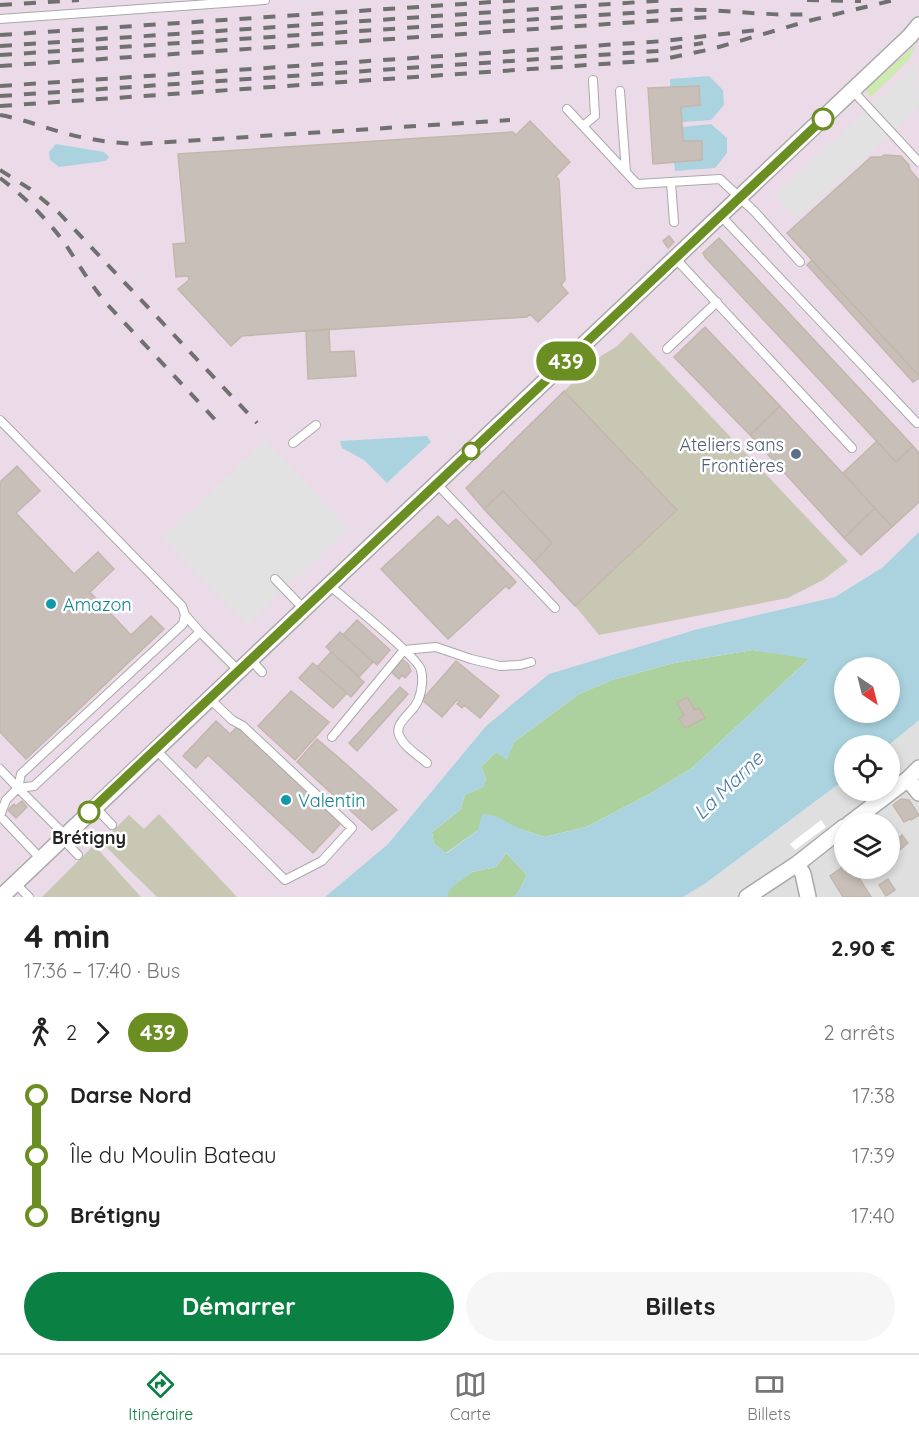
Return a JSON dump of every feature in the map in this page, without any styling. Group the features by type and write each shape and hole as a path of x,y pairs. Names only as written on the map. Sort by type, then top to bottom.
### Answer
{"street":[{"path":"1,897 852,90 916,32"},
{"path":"863,813 914,773 919,793"},
{"path":"747,897 797,864 834,835"},
{"path":"797,864 803,874 808,897"}],"lane":[{"path":"0,19 265,0"},
{"path":"584,126 595,116 593,80"},
{"path":"852,90 919,162"},
{"path":"620,92 626,172"},
{"path":"567,109 637,184 720,179 755,212 800,262"},
{"path":"671,183 674,222"},
{"path":"720,215 917,423"},
{"path":"675,258 852,448"},
{"path":"667,349 717,302"},
{"path":"0,420 182,606 185,615 239,671"},
{"path":"292,442 315,425"},
{"path":"437,484 555,608"},
{"path":"275,579 304,609"},
{"path":"329,585 404,650 421,668 422,685 416,704 398,727 398,736 427,763"},
{"path":"41,859 0,816 6,800 18,788 21,774 183,624 185,615"},
{"path":"18,788 34,786 200,632"},
{"path":"332,737 404,650 436,647 500,666 531,663"},
{"path":"251,660 262,672"},
{"path":"156,750 285,880 322,861 352,828 243,726 232,720 210,699"},
{"path":"0,770 78,855"},
{"path":"94,807 112,825"},
{"path":"16,884 29,897"}],"shaded area":[{"path":"0,0 919,0 919,533 883,567 835,597 698,629 486,726 388,844 325,897 0,897"},
{"path":"918,62 919,108 797,219 775,195"},
{"path":"631,332 848,561 823,580 788,598 599,635 575,606 677,510 564,391 601,356 616,347"},
{"path":"266,440 348,529 247,625 163,537"},
{"path":"919,720 919,897 683,897 706,883 834,787 834,801 900,801 900,736"},
{"path":"159,814 237,897 157,897 101,842 129,815 144,829"},
{"path":"94,845 141,897 42,897"}],"green space":[{"path":"914,46 909,60 870,98 867,88"},
{"path":"753,650 810,658 692,768 646,796 586,827 545,837 520,829 478,830 446,853 434,844 432,832 460,810 465,795 483,787 486,779 481,767 496,752 507,759 514,742 579,694 612,680 674,663"},
{"path":"506,853 527,875 514,897 446,897 451,887 472,872 496,867"}],"water":[{"path":"709,76 723,90 724,105 711,120 682,122 681,107 700,105 699,86 670,87 670,79"},
{"path":"711,124 727,138 727,153 715,168 675,171 674,163 702,160 702,141 683,141 682,127"},
{"path":"56,144 104,152 109,157 106,161 59,167 50,160 49,152"},
{"path":"427,436 431,442 387,483 364,460 342,448 340,441"},
{"name":"La Marne","path":"919,532 919,720 900,736 834,735 834,787 706,883 683,897 514,897 527,875 506,853 496,867 472,872 452,887 446,897 325,897 388,844 486,726 549,674 698,629 835,597 883,567","holes":["753,650 809,659 692,768 646,796 586,827 545,837 520,829 496,816 482,814 478,830 447,853 434,844 432,832 460,810 465,795 484,787 486,779 481,767 496,752 507,760 514,742 579,694 612,680 674,663"]}],"pier":[{"path":"821,820 826,827 795,850 790,844"}],"building":[{"path":"699,86 700,105 681,107 683,141 702,141 702,160 653,164 648,88"},
{"path":"530,121 570,162 556,176 559,180 565,280 561,285 568,293 538,322 530,314 527,317 242,336 231,346 178,289 189,280 188,276 176,277 173,244 186,243 178,154 513,132 516,135"},
{"path":"901,156 919,180 919,376 787,233 871,157"},
{"path":"669,236 674,242 668,248 663,241"},
{"path":"719,238 913,446 896,462 705,257 703,253"},
{"path":"812,260 919,378 913,382 807,265"},
{"path":"705,327 780,406 750,435 674,357"},
{"path":"329,329 330,352 354,351 356,376 308,379 306,331"},
{"path":"564,391 677,510 575,606 534,562 552,543 503,491 484,509 466,488"},
{"name":"Ateliers sans Frontières","path":"780,406 875,508 844,538 750,435"},
{"path":"877,441 896,462 913,446 919,453 919,502 892,527 843,473"},
{"name":"Amazon","path":"17,466 40,491 16,513 74,574 98,552 114,569 90,592 131,635 151,616 164,629 26,759 0,732 0,482"},
{"path":"503,491 552,543 534,562 484,509"},
{"path":"875,508 892,527 861,555 844,538"},
{"path":"438,516 448,526 456,519 516,582 509,589 506,586 448,639 381,569"},
{"path":"357,620 390,650 377,665 343,635"},
{"path":"340,632 373,662 359,677 326,647"},
{"path":"331,652 364,682 351,697 317,667"},
{"path":"402,659 411,671 405,678 402,675 399,679 391,672"},
{"path":"456,661 499,696 480,718 464,705 462,708 457,704 460,701 457,700 442,717 422,700"},
{"path":"313,663 347,693 333,708 299,678"},
{"path":"400,687 408,694 357,751 349,743"},
{"path":"291,691 329,722 295,760 258,726"},
{"path":"687,697 695,710 699,708 705,718 685,728 679,719 684,715 677,703"},
{"name":"Valentin","path":"216,721 230,734 238,726 341,823 313,853 208,755 196,768 183,756"},
{"path":"317,739 397,810 372,830 297,762"},
{"path":"900,800 909,800 919,815 904,822 893,805"},
{"path":"22,801 27,807 16,818 8,810 14,804 16,806"},
{"path":"902,835 908,843 900,850"},
{"path":"834,873 834,879 860,879 871,897 843,897 830,876"},
{"path":"888,879 895,890 886,896 879,885"}],"railway":[{"path":"0,5 79,0"},
{"path":"0,35 522,0"},
{"path":"0,46 669,0"},
{"path":"807,0 861,1"},
{"path":"0,106 659,60 712,49 808,21 894,0"},
{"path":"0,55 675,10 811,14"},
{"path":"0,66 709,17"},
{"path":"0,86 664,41 757,30"},
{"path":"0,96 657,51 703,43"},
{"path":"0,115 85,138 138,144 510,120"},
{"path":"0,170 30,189 59,213 257,423"},
{"path":"0,178 44,218 66,245 106,303 221,426"}],"bus line":[{"name":"439","path":"89,812 823,119"}],"place":[{"name":"Ateliers sans Frontières","path":"796,454"},
{"name":"Amazon","path":"51,604"},
{"name":"Valentin","path":"286,800"},
{"name":"Brétigny","path":"89,812"}]}
